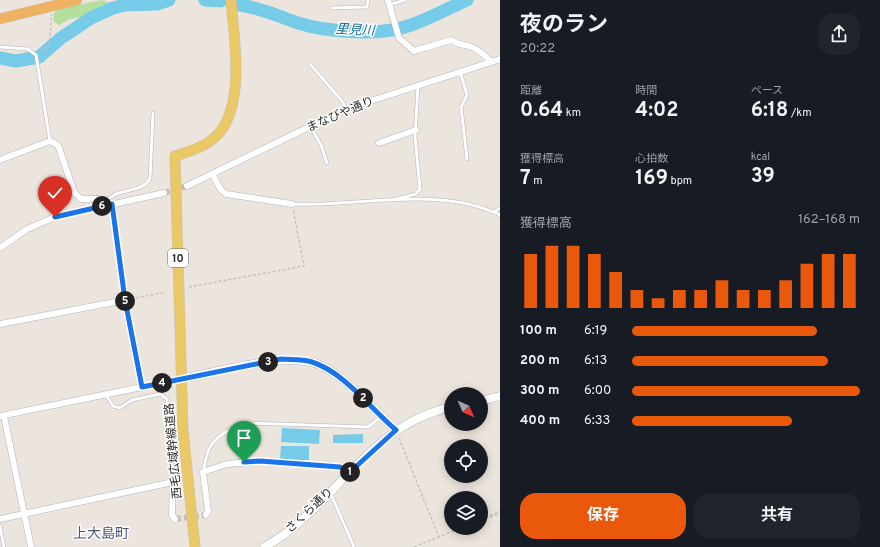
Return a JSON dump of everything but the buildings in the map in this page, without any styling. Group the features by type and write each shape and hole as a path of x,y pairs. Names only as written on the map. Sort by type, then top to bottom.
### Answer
{"highway":[{"path":"0,19 77,0"}],"main road":[{"name":"西毛広域幹線道路","path":"195,547 183,430 175,156 188,152 214,138 227,121 236,88 231,0"}],"street":[{"path":"389,3 399,38 414,51 451,40 458,45 469,46 484,54 490,62"},
{"name":"まなびや通り","path":"187,186 346,109 417,84 500,59"},
{"path":"379,143 416,130"},
{"path":"0,160 50,141 58,145 74,192 81,199 99,199 105,200 112,204"},
{"path":"212,174 221,190 226,194 292,204"},
{"path":"0,248 36,224 55,217 164,193"},
{"path":"112,204 125,300 142,387"},
{"path":"0,324 125,300"},
{"path":"31,547 25,513 2,416 281,359 302,360 322,366 335,375 383,416 396,430"},
{"path":"488,399 500,396"},
{"name":"さくら通り","path":"264,547 288,532 305,518 329,492 396,430 420,417 444,409"},
{"path":"206,515 208,511 203,472 227,464 260,461 340,467 349,473"},
{"path":"0,519 173,482 172,515 175,519"}],"lane":[{"path":"332,8 367,7 368,0"},
{"path":"389,3 405,0"},
{"path":"0,47 28,49 36,57 50,141"},
{"path":"310,64 342,101 346,109"},
{"path":"460,71 468,95 461,107 467,159"},
{"path":"396,200 416,194 420,189 416,130 417,84"},
{"path":"105,200 116,194 141,187 148,182 153,113"},
{"path":"310,126 322,145 327,163"},
{"path":"292,204 319,205 396,200 452,201 473,204 500,215"},
{"path":"494,212 500,208"},
{"path":"106,394 113,406 120,408 140,397 160,394 167,399 173,482"},
{"path":"203,472 210,448 230,430 239,425 247,423 368,427 383,416"},
{"path":"329,492 354,547"},
{"path":"0,526 4,547"}],"path":[{"path":"36,57 48,45 53,6"},
{"path":"189,287 304,266 292,204"},
{"path":"125,300 166,292"},
{"path":"396,430 439,537"},
{"path":"488,517 500,512"},
{"path":"414,547 444,535"}],"green space":[{"path":"102,0 109,3 109,7 94,15 70,19 59,25 54,22 54,13 61,8"}],"water":[{"path":"282,428 320,430 319,444 281,442"},
{"path":"363,434 363,443 333,443 333,435"},
{"path":"281,446 309,446 309,460 280,460"}],"waterway":[{"name":"里見川","path":"0,58 16,61 39,57 61,38 91,18 113,8 125,5 157,4 169,0"},
{"name":"里見川","path":"205,0 221,1"},
{"name":"里見川","path":"240,5 262,10 298,23 323,29 366,32 393,30 405,27 467,0"}],"tunnel":[{"path":"164,193 187,186"},
{"path":"175,519 206,515"}],"district":[{"name":"上大島町","path":"101,533"}],"route":[{"path":"55,217 112,204 125,300 142,387 281,359 302,360 322,366 335,375 383,416 396,430 349,473 340,467 260,461 244,462"}]}
